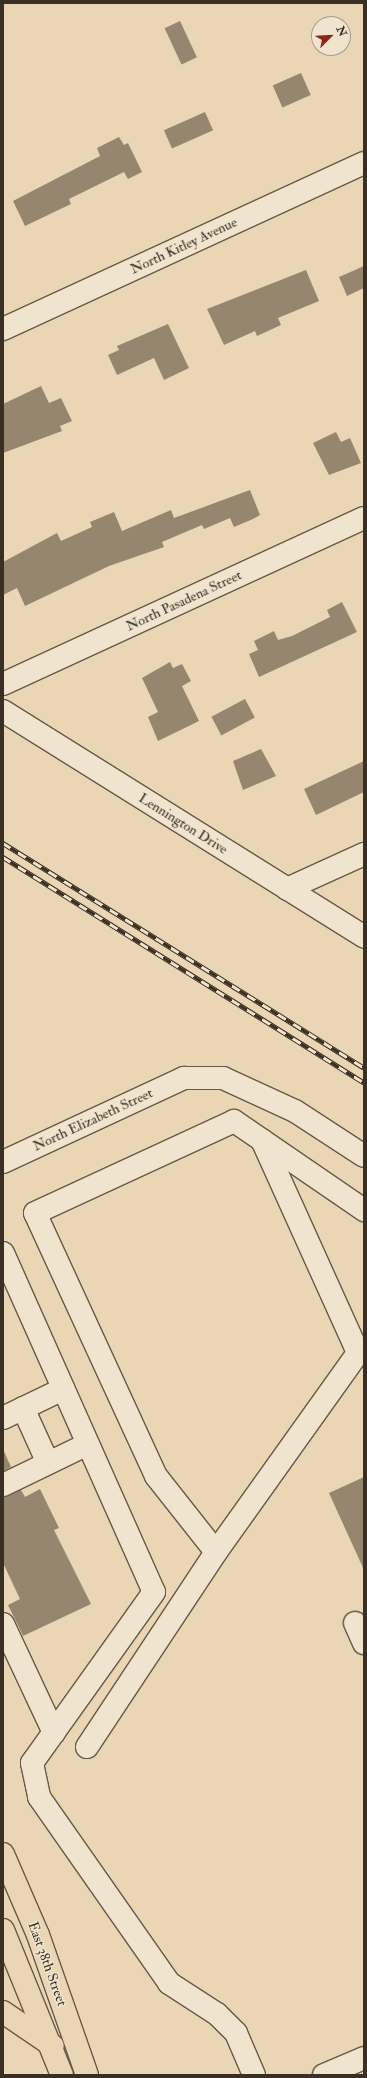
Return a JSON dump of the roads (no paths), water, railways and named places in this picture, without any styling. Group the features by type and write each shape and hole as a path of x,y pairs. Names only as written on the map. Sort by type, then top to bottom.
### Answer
{"main road":[{"name":"East 38th Street","path":"3,1854 38,1935 89,2072"},
{"name":"East 38th Street","path":"3,1930 62,2075"},
{"path":"3,2012 89,2072"}],"street":[{"name":"North Kitley Avenue","path":"3,329 364,163"},
{"name":"North Pasadena Street","path":"3,684 364,518"},
{"name":"Lennington Drive","path":"3,711 364,937"},
{"path":"287,889 364,854"},
{"name":"North Elizabeth Street","path":"3,1162 184,1078 223,1078 295,1111 364,1156"},
{"path":"216,1552 156,1476 35,1213 234,1121 364,1210"},
{"path":"87,1748 216,1552 361,1351 262,1140"},
{"path":"3,1253 154,1592 32,1763 39,1797 169,1983 217,2014 236,2033 254,2075"},
{"path":"3,1418 63,1389"},
{"path":"23,1408 48,1463"},
{"path":"3,1485 88,1444"},
{"path":"355,1623 364,1643"},
{"path":"3,1624 54,1733"},
{"path":"324,2075 364,2058"}],"railway":[{"path":"3,843 364,1068"},
{"path":"3,857 364,1083"}]}
